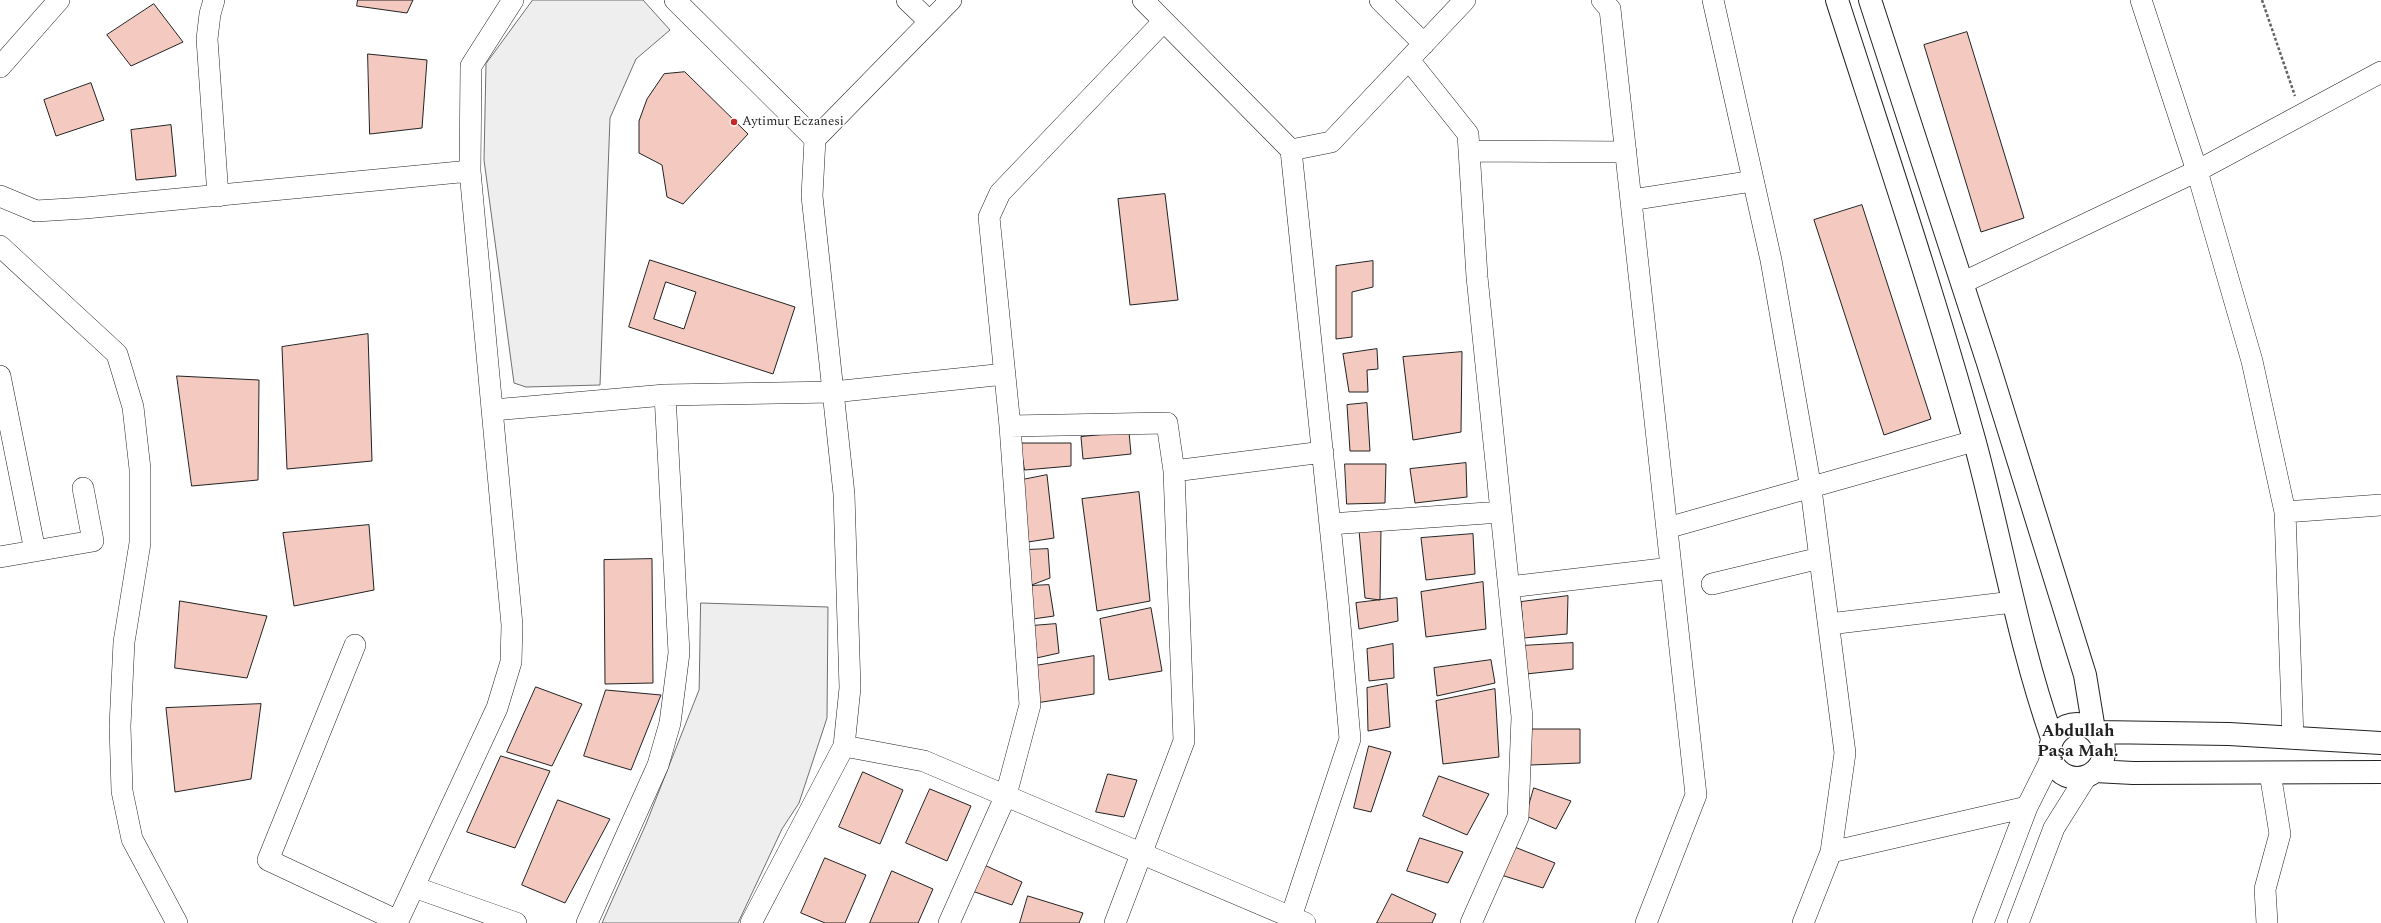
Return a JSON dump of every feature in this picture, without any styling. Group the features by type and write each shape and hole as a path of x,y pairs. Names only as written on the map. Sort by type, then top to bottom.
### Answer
{"main road":[{"path":"1837,0 1932,296 1974,441 2013,602 2056,768 2065,775 2075,778 2090,774 2381,772"},
{"path":"1870,0 1962,283 2085,674 2096,731 2103,742 2104,752 2102,763 2090,774"},
{"path":"2052,749 2059,730 2068,724 2079,723 2096,731 2229,734 2381,743"}],"street":[{"path":"0,67 59,0"},
{"path":"214,0 210,14 208,39 218,196"},
{"path":"355,645 268,860 398,922 496,708 511,662 512,625 470,171 471,66 513,0"},
{"path":"675,0 815,139"},
{"path":"907,0 929,21"},
{"path":"751,923 844,746 850,688 844,494 812,196 815,139 951,0"},
{"path":"844,746 924,761 1295,921 1350,739 1323,452 1291,150 1163,22 1143,0"},
{"path":"1380,0 1424,44"},
{"path":"1291,150 1331,142 1465,0"},
{"path":"1602,0 1610,9 1696,795 1646,923"},
{"path":"1712,0 1771,260 1811,489 1845,753 1831,852 1803,923"},
{"path":"2141,0 2197,171 2252,361 2285,512 2293,738"},
{"path":"949,923 1006,796 1030,705 1010,426 989,217 1000,193 1163,22"},
{"path":"1409,60 1468,134 1477,278 1522,717 1518,817 1471,923"},
{"path":"1962,283 2197,171 2381,72"},
{"path":"1469,151 1626,152"},
{"path":"0,196 36,211 218,196 470,171"},
{"path":"1631,200 1753,182"},
{"path":"0,246 117,354 133,406 140,469 140,543 124,642 120,726 122,791 132,839 177,923"},
{"path":"493,410 665,395 833,392 1005,374"},
{"path":"0,376 34,551"},
{"path":"587,923 658,765 670,723 679,653 665,395"},
{"path":"1010,426 1167,423 1174,471 1184,741 1115,923"},
{"path":"1667,528 1811,489 1974,441"},
{"path":"1174,471 1323,452"},
{"path":"0,557 93,541 83,488"},
{"path":"2285,512 2381,505"},
{"path":"1330,524 1501,512"},
{"path":"1712,584 1820,558"},
{"path":"1509,587 1671,568"},
{"path":"1829,624 2013,602"},
{"path":"1983,923 2027,807 2052,749"},
{"path":"2267,923 2265,889 2280,834 2270,773"},
{"path":"2018,923 2054,828 2090,774"},
{"path":"1831,852 2027,807"},
{"path":"414,887 516,923"}],"path":[{"path":"2262,0 2302,115"}],"shaded area":[{"path":"533,0 643,0 670,30 636,59 610,118 600,385 526,387 514,383 484,160 486,64"},
{"path":"701,603 828,607 827,718 799,803 782,829 738,923 602,923 646,824 699,690"}],"building":[{"path":"358,0 413,0 407,13 357,6"},
{"path":"154,4 183,42 131,66 107,35"},
{"path":"1967,32 2024,218 1981,232 1924,45"},
{"path":"368,54 427,60 422,128 370,134"},
{"path":"685,72 748,134 683,204 667,197 662,165 639,153 639,121 647,99 664,74"},
{"path":"91,83 104,120 56,136 44,100"},
{"path":"171,125 176,176 136,180 131,130"},
{"path":"1165,194 1178,300 1130,305 1118,199"},
{"path":"1862,205 1931,419 1884,435 1814,220"},
{"path":"650,260 795,307 773,374 629,327","holes":["666,282 696,292 684,329 654,319"]},
{"path":"1373,261 1373,287 1352,292 1352,337 1336,339 1336,266"},
{"path":"368,334 372,461 287,469 282,347"},
{"path":"1377,349 1378,369 1367,370 1368,392 1349,392 1343,354"},
{"path":"1462,352 1461,432 1413,440 1403,357"},
{"path":"177,376 259,380 258,480 192,486"},
{"path":"1367,403 1370,451 1350,451 1347,405"},
{"path":"1129,432 1131,454 1083,459 1081,437"},
{"path":"1020,443 1071,443 1071,466 1025,470"},
{"path":"1466,463 1467,497 1415,503 1410,469"},
{"path":"1345,464 1386,464 1385,503 1347,504"},
{"path":"1047,475 1054,538 1028,542 1022,480"},
{"path":"1139,492 1150,601 1097,611 1082,499"},
{"path":"369,525 374,590 294,606 283,533"},
{"path":"1381,528 1380,600 1365,598 1359,530"},
{"path":"1473,534 1475,574 1426,580 1421,538"},
{"path":"1048,549 1050,578 1029,586 1026,550"},
{"path":"652,559 653,683 605,684 604,560"},
{"path":"1483,582 1486,629 1426,637 1421,592"},
{"path":"1049,585 1054,616 1033,619 1029,586"},
{"path":"1568,596 1567,634 1524,638 1521,602"},
{"path":"1397,598 1398,621 1359,629 1356,603"},
{"path":"180,601 267,616 247,678 175,668"},
{"path":"1151,608 1162,671 1109,680 1100,619"},
{"path":"1056,624 1059,653 1032,659 1031,626"},
{"path":"1573,643 1573,669 1526,674 1520,646"},
{"path":"1393,644 1394,678 1369,681 1367,649"},
{"path":"1094,656 1094,694 1036,703 1035,666"},
{"path":"1491,660 1495,683 1437,696 1434,668"},
{"path":"1387,684 1390,727 1368,731 1367,688"},
{"path":"536,687 582,704 552,766 507,752"},
{"path":"1495,689 1499,757 1443,764 1436,701"},
{"path":"606,690 661,695 631,770 584,756"},
{"path":"261,704 251,779 175,792 166,708"},
{"path":"1531,729 1580,729 1580,763 1531,765"},
{"path":"1369,746 1391,752 1371,812 1354,808"},
{"path":"501,756 550,771 515,848 467,832"},
{"path":"863,772 903,790 880,844 839,827"},
{"path":"1108,774 1137,780 1124,817 1096,812"},
{"path":"1439,776 1489,794 1467,835 1423,816"},
{"path":"1534,788 1571,801 1556,829 1526,816"},
{"path":"930,789 971,806 947,861 906,843"},
{"path":"558,800 610,819 565,903 522,885"},
{"path":"1420,838 1463,852 1448,883 1407,871"},
{"path":"1512,846 1555,863 1543,888 1501,875"},
{"path":"825,858 866,875 845,923 825,923 801,913"},
{"path":"982,864 1022,882 1012,905 972,891"},
{"path":"892,871 933,889 918,923 870,923"},
{"path":"1392,894 1436,914 1432,923 1377,923"},
{"path":"1028,896 1083,913 1079,923 1020,923"}],"place":[{"name":"Aytimur Eczanesi","path":"734,122"}],"district":[{"name":"Abdullah Paşa Mah.","path":"2078,743"}]}
